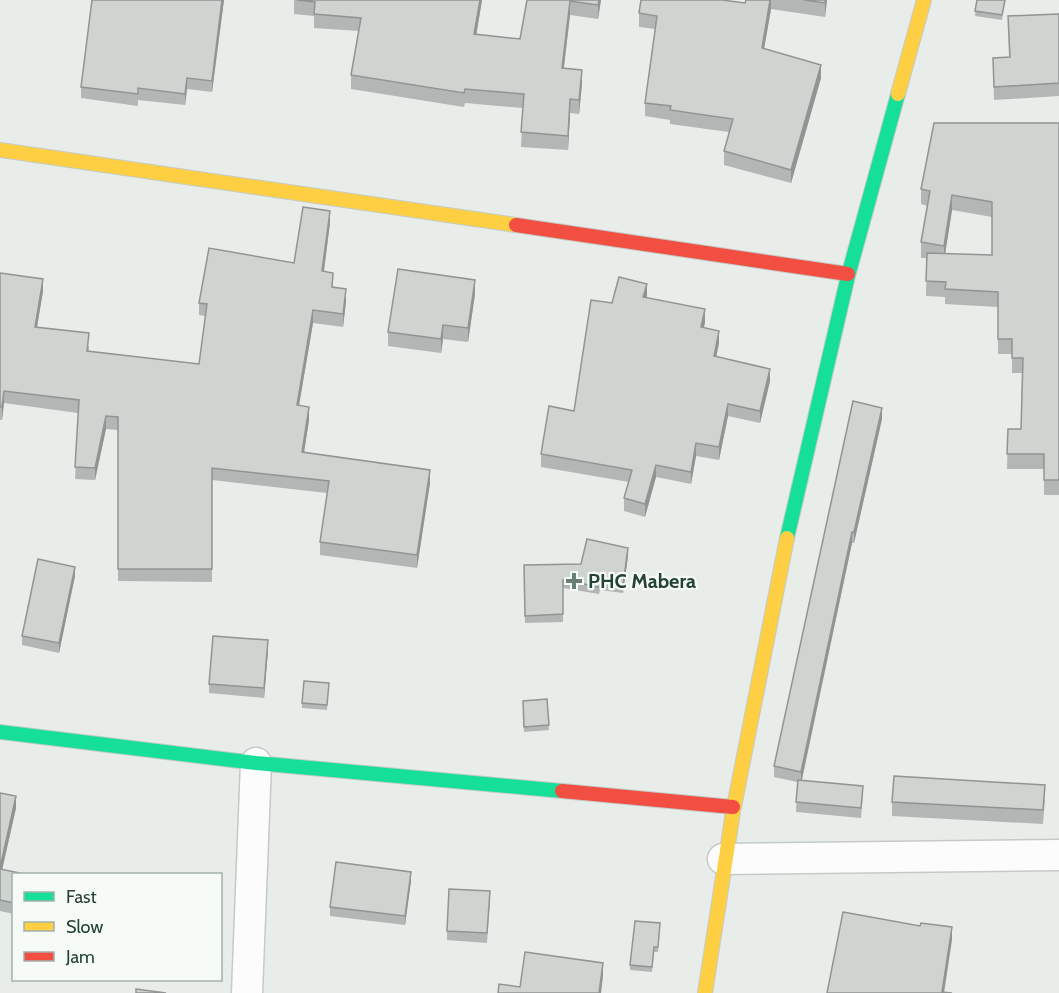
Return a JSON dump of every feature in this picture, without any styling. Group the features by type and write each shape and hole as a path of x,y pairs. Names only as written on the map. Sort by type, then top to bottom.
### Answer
{"street":[{"path":"705,993 723,859 790,525 848,274 924,0"},
{"path":"0,150 848,274"},
{"path":"0,732 256,763 733,807"},
{"path":"247,993 256,763"},
{"path":"723,859 1059,855"}],"building":[{"path":"92,0 222,0 212,81 187,78 185,94 138,88 138,94 81,87"},
{"path":"297,0 480,0 474,34 520,39 527,0 599,0 598,5 570,1 562,68 582,70 579,100 570,99 568,136 521,132 524,94 465,89 464,93 351,75 361,18 314,14 315,2"},
{"path":"641,0 722,0 745,3 746,0 770,0 762,48 821,65 791,170 724,151 733,119 670,110 671,106 645,103 657,16 639,13"},
{"path":"804,0 825,0 825,3"},
{"path":"977,0 1005,0 1002,15 975,11"},
{"path":"1059,14 1059,83 994,87 993,58 1010,57 1008,16"},
{"path":"934,123 1059,123 1059,480 1044,480 1044,454 1007,454 1008,429 1021,429 1023,358 1012,358 1012,339 998,339 998,292 945,289 946,282 926,281 927,253 992,255 992,202 952,195 944,246 921,242 930,191 921,189"},
{"path":"303,207 330,211 322,271 333,273 332,287 346,289 343,314 313,310 297,405 309,407 302,452 430,470 417,555 320,542 329,481 212,468 212,569 118,569 118,417 106,416 95,468 75,467 79,400 4,391 2,407 0,407 0,273 43,279 35,327 89,333 87,351 199,364 207,304 199,303 209,248 294,263"},
{"path":"398,269 475,280 468,328 443,325 441,339 388,332"},
{"path":"619,277 647,284 643,297 705,309 701,327 719,331 714,356 770,369 760,411 728,404 719,447 696,443 691,472 656,465 645,504 624,498 632,470 541,454 549,406 574,411 591,300 612,303"},
{"path":"853,401 882,408 854,532 852,532 801,772 774,766"},
{"path":"587,539 628,548 623,585 600,582 599,587 563,580 563,614 525,616 524,565 581,564"},
{"path":"38,559 75,567 59,643 22,636"},
{"path":"213,636 268,640 264,688 209,684"},
{"path":"304,681 329,683 327,705 302,703"},
{"path":"547,699 549,725 524,727 523,701"},
{"path":"894,776 1045,785 1043,810 892,802"},
{"path":"798,780 863,786 861,808 796,802"},
{"path":"0,793 16,796 0,868"},
{"path":"336,862 411,872 405,916 330,907"},
{"path":"0,869 20,873 12,873 12,903 0,900"},
{"path":"449,889 490,891 487,933 447,931"},
{"path":"843,912 920,926 921,923 952,927 942,992 952,993 827,993"},
{"path":"635,921 660,923 658,947 654,947 652,967 630,965"},
{"path":"525,952 603,963 599,993 498,993 499,984 520,987"},
{"path":"136,989 166,993 136,993"}],"traffic: fast":[{"path":"787,538 848,276 898,94"},
{"path":"0,732 256,763 562,791"}],"traffic: slow":[{"path":"898,94 924,0"},
{"path":"0,150 516,225"},
{"path":"705,993 733,812 787,538"}],"traffic: jam":[{"path":"516,225 848,274"},
{"path":"562,791 733,807"}],"place":[{"name":"PHC Mabera","path":"574,581"}]}
